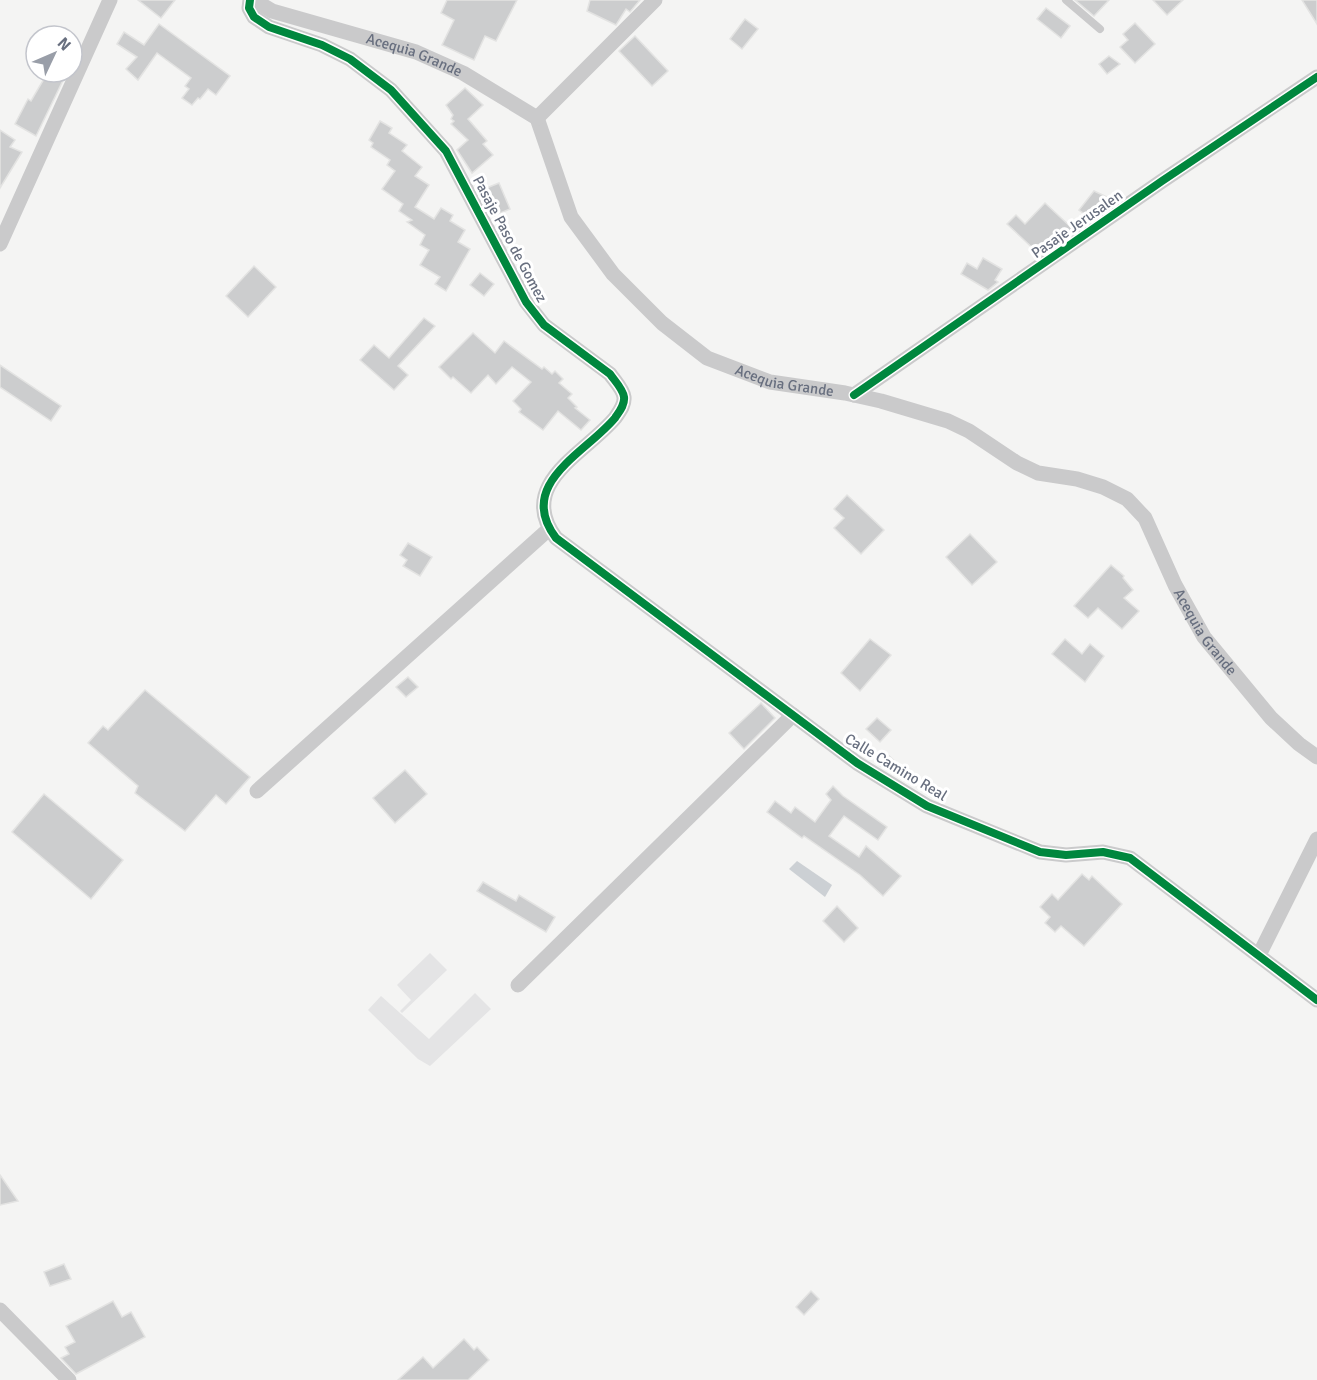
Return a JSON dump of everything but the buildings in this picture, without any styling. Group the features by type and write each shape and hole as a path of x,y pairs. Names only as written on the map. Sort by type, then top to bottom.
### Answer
{"street":[{"path":"0,244 110,0"},
{"path":"537,118 655,0"},
{"name":"Acequia Grande","path":"257,1 272,11 416,52 463,73 537,118 572,217 613,274 662,323 707,358 771,382 881,400 948,422 969,431 1017,463 1038,473 1077,479 1103,487 1127,499 1145,518 1175,585 1204,637 1271,718 1317,757"},
{"name":"Pasaje Paso de Gomez","path":"257,1 249,8 254,17 269,27 322,45 350,59 391,90 446,151 526,302 544,325 610,374 618,385 624,397 621,409 605,430 558,470 549,485 543,502 544,518 549,529"},
{"name":"Pasaje Jerusalen","path":"854,395 1162,181 1317,77"},
{"path":"258,791 549,529"},
{"name":"Calle Camino Real","path":"549,529 556,538 857,763 927,806 1040,852 1065,855 1103,852 1131,858 1317,1000"},
{"path":"518,985 792,715"},
{"path":"1259,955 1317,839"},
{"path":"0,1310 69,1380"}],"lane":[{"path":"1066,0 1100,29"}],"shaded area":[{"path":"797,861 832,885 825,897 789,869"},
{"path":"430,953 447,970 402,1013 400,1011 411,1000 397,985"},
{"path":"475,993 491,1009 430,1066 418,1059 368,1010 381,996 429,1039"}],"cycle path":[{"path":"250,0 249,8 254,17 269,27 322,45 350,59 391,90 446,151 526,302 544,325 610,374 622,391 624,403 615,418 559,471 549,486 544,501 546,519 556,538 857,763 927,806 1040,852 1066,855 1103,852 1130,858 1317,1000"},
{"path":"854,395 1162,181 1317,77"}]}
